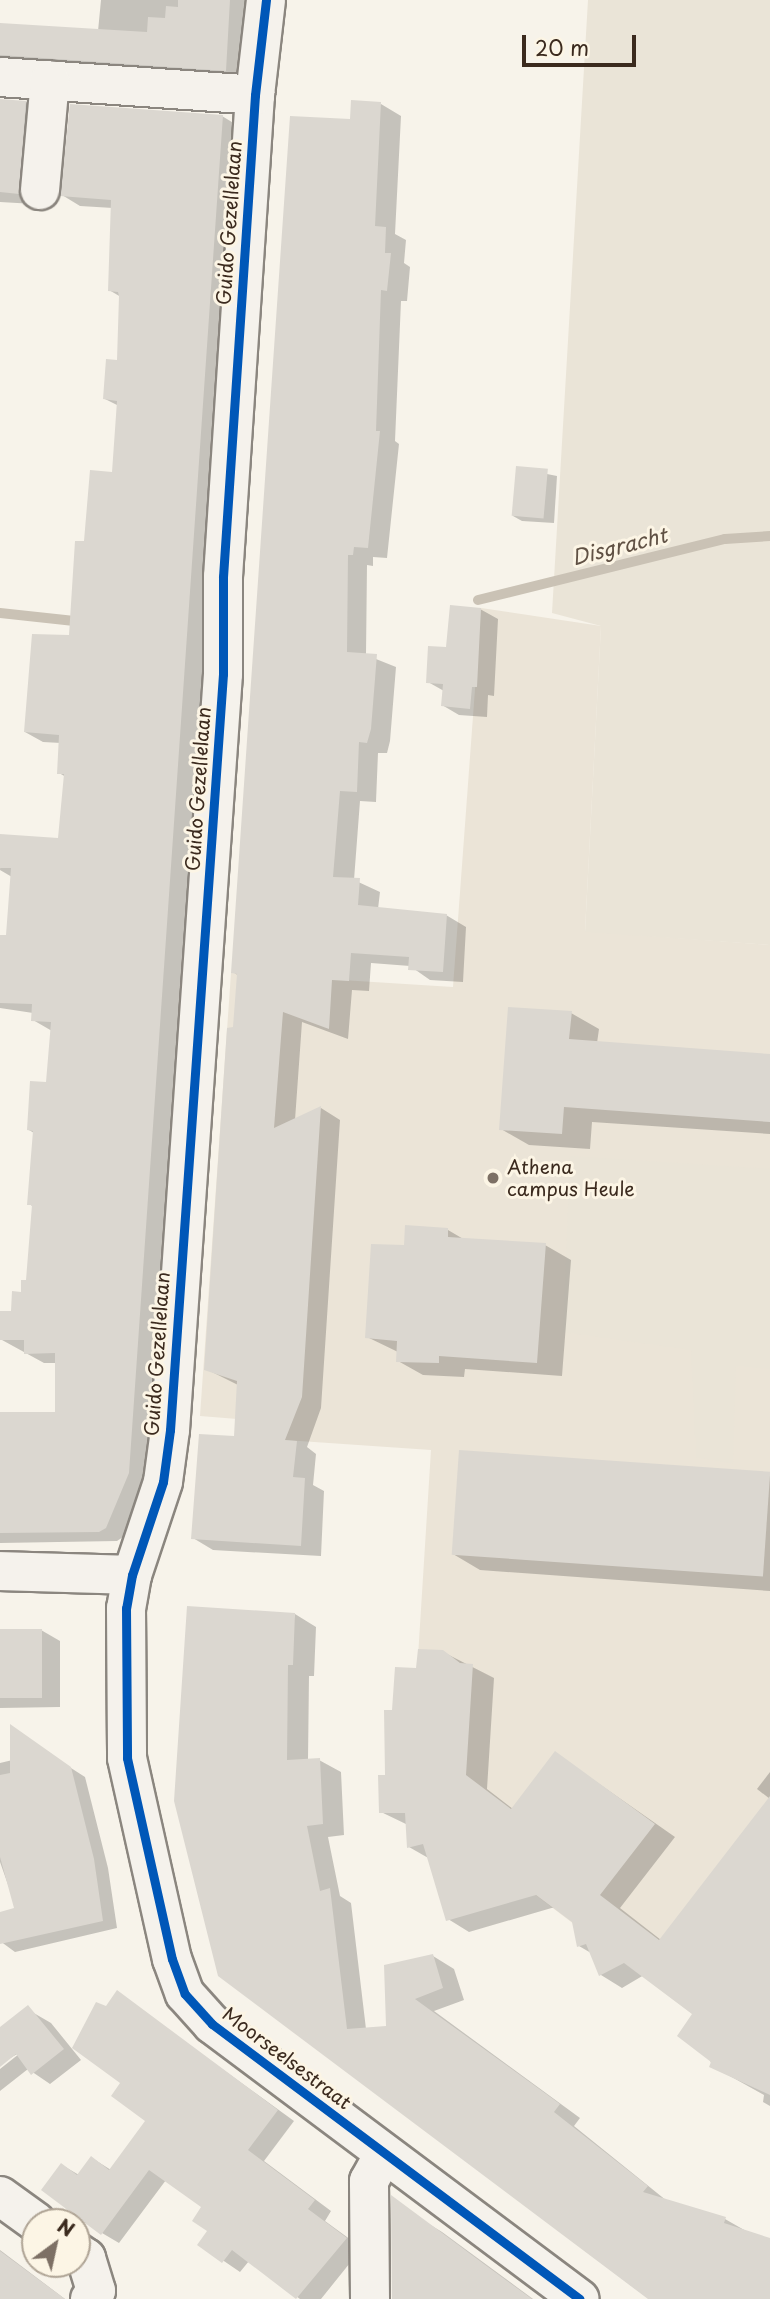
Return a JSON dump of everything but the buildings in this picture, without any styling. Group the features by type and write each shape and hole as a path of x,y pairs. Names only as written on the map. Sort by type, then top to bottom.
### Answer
{"street":[{"name":"Guido Gezellelaan","path":"132,1575 163,1482 170,1430 223,674 223,577 255,95 262,67 266,0"},
{"path":"0,77 255,95"},
{"path":"40,190 50,80"},
{"path":"0,1571 132,1575"},
{"name":"Moorseelsestraat","path":"132,1575 126,1608 127,1758 172,1959 185,1994 212,2024 579,2299"},
{"path":"370,2299 369,2180 384,2154"},
{"path":"0,2196 21,2211"},
{"path":"90,2299 96,2291 91,2274"}],"shaded area":[{"path":"588,0 770,0 770,945 585,932 601,626 552,613"},
{"name":"Athena campus Heule","path":"481,608 601,626 585,931 770,945 770,2073 458,1836 410,1784 431,1450 285,1440 285,1423 200,1416 231,973 453,987"},
{"path":"570,1156 770,1169 770,1369 736,1366 733,1464 696,1457 691,1350 563,1332"}],"waterway":[{"name":"Disgracht","path":"478,600 725,539 770,536"},
{"name":"Disgracht","path":"0,613 84,622"}],"cycle path":[{"path":"266,0 255,95 223,577 223,674 170,1430 163,1482 132,1575 126,1608 127,1758 172,1959 185,1994 212,2024 579,2299"}],"place":[{"name":"Athena campus Heule","path":"493,1178"}]}
